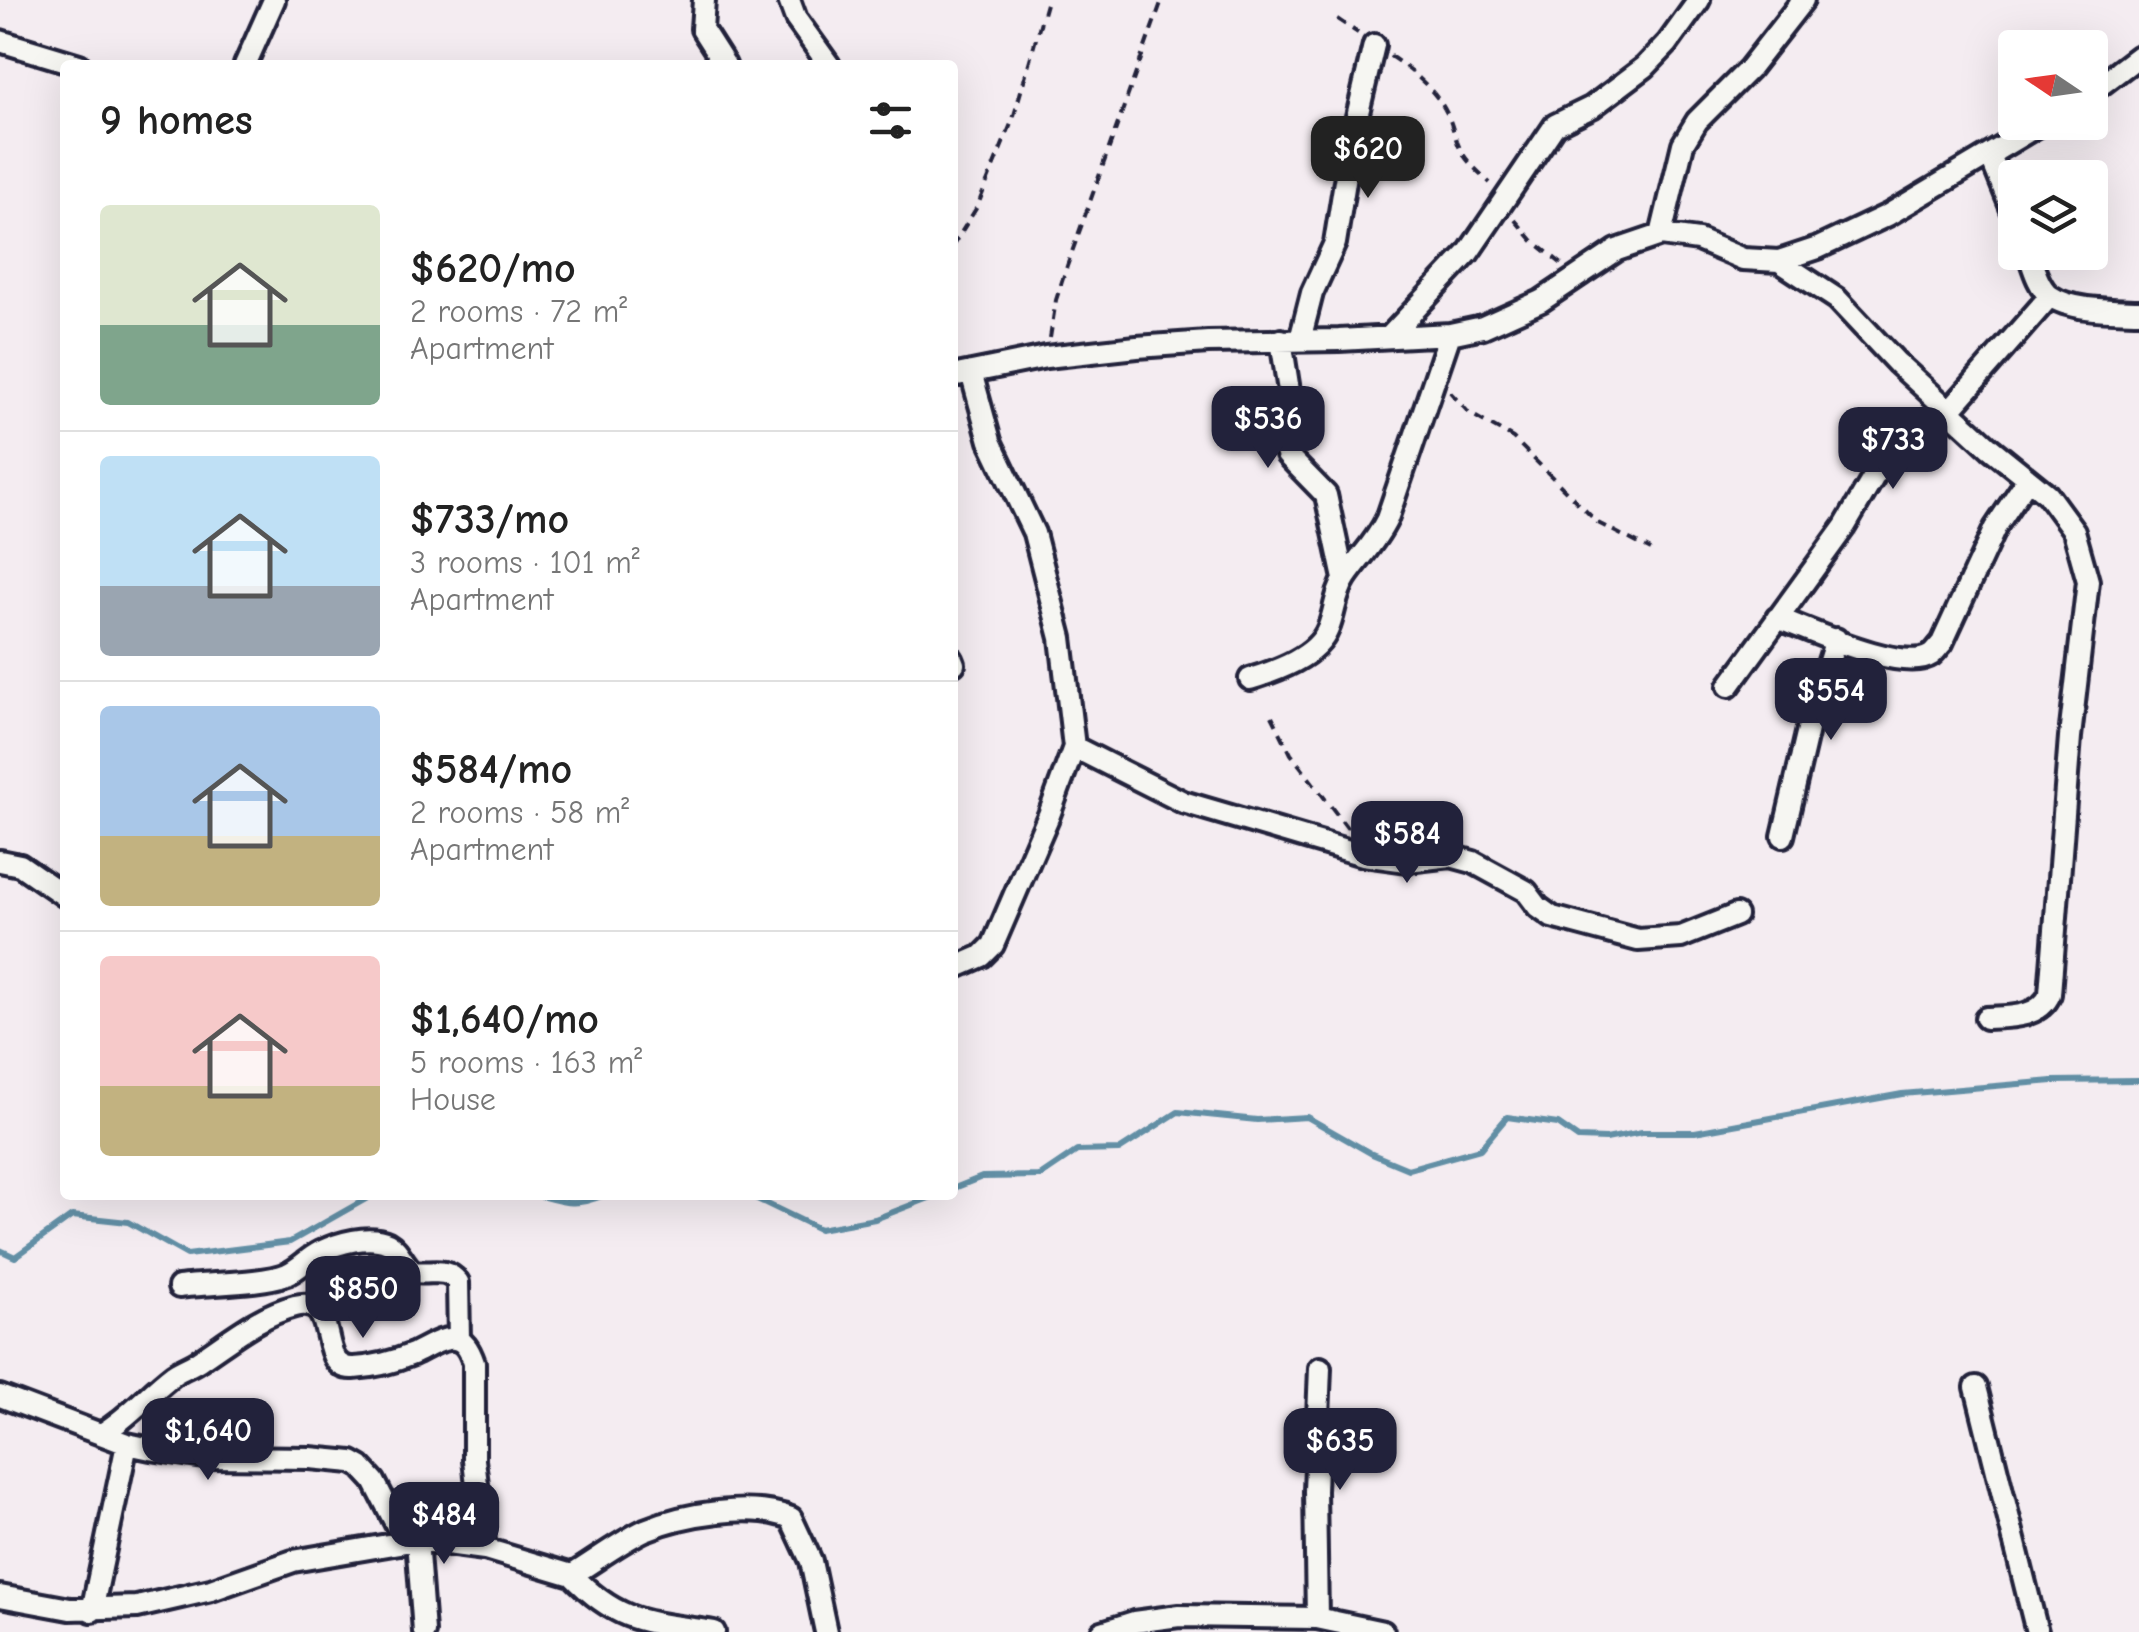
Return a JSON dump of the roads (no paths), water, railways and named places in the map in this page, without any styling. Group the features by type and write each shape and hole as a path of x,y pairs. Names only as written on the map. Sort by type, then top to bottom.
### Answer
{"street":[{"path":"247,60 274,0"},
{"path":"704,0 702,29 722,60"},
{"path":"789,0 796,19 825,60"},
{"path":"1390,336 1468,253 1554,126 1592,107 1645,66 1698,0"},
{"path":"1661,235 1683,144 1697,122 1749,69 1803,0"},
{"path":"0,41 63,60"},
{"path":"1344,579 1326,495 1287,455 1284,443 1292,410 1290,340 1335,242 1358,106 1374,44"},
{"path":"2108,79 2139,56"},
{"path":"958,967 982,956 993,945 1074,747 1061,638 1038,548 962,374 1046,358 1190,343 1450,334 1510,317 1541,301 1616,250 1661,235 1698,240 1743,259 1779,261 1818,248 1888,215 2015,140"},
{"path":"1990,155 1998,175"},
{"path":"1779,261 1837,299 1898,364 2047,494 2074,532 2088,580 2070,737 2050,994 2046,1005 2035,1011 1986,1018"},
{"path":"2034,270 2050,296 2089,308 2139,311"},
{"path":"1730,686 1844,526 1876,473 1896,449 1949,411 2050,296"},
{"path":"1250,679 1277,670 1321,640 1329,628 1344,579 1376,543 1387,519 1450,334"},
{"path":"1778,618 1886,656 1930,656 1942,643 1994,528 2027,480"},
{"path":"1782,836 1836,639"},
{"path":"1074,747 1184,802 1362,855 1407,861 1452,856 1473,862 1526,891 1538,908 1552,917 1638,940 1681,938 1736,915"},
{"path":"0,861 20,865 60,893"},
{"path":"178,1287 290,1274 318,1253 342,1244 386,1242 412,1272 440,1270 451,1273 458,1282 460,1340"},
{"path":"103,1433 126,1418 174,1374 225,1340 272,1314 300,1304 321,1313 333,1358 345,1368 388,1362 448,1338 460,1340 470,1349 474,1363 474,1460 485,1550"},
{"path":"1317,1618 1315,1491 1320,1368"},
{"path":"1976,1386 2038,1632"},
{"path":"0,1396 126,1444 204,1458 310,1458 352,1462 361,1467 374,1481 396,1524 416,1540 424,1632"},
{"path":"92,1610 126,1444"},
{"path":"572,1575 646,1530 703,1514 776,1512 791,1518 812,1561 826,1632"},
{"path":"0,1596 92,1610 179,1599 294,1562 416,1540 485,1550 572,1575 596,1600 620,1614 714,1632"},
{"path":"1102,1632 1134,1622 1180,1616 1317,1618 1383,1632"}],"waterway":[{"path":"958,1187 982,1177 1040,1176 1077,1151 1119,1150 1178,1112 1257,1120 1307,1117 1372,1154 1408,1169 1480,1149 1507,1117 1558,1124 1578,1138 1606,1139 1642,1132 1695,1132 1902,1094 2053,1081 2139,1080"},
{"path":"0,1250 15,1257 72,1216 128,1222 187,1255 290,1242 364,1200"},
{"path":"556,1200 588,1200"},
{"path":"759,1200 819,1229 875,1219 924,1200"}]}
